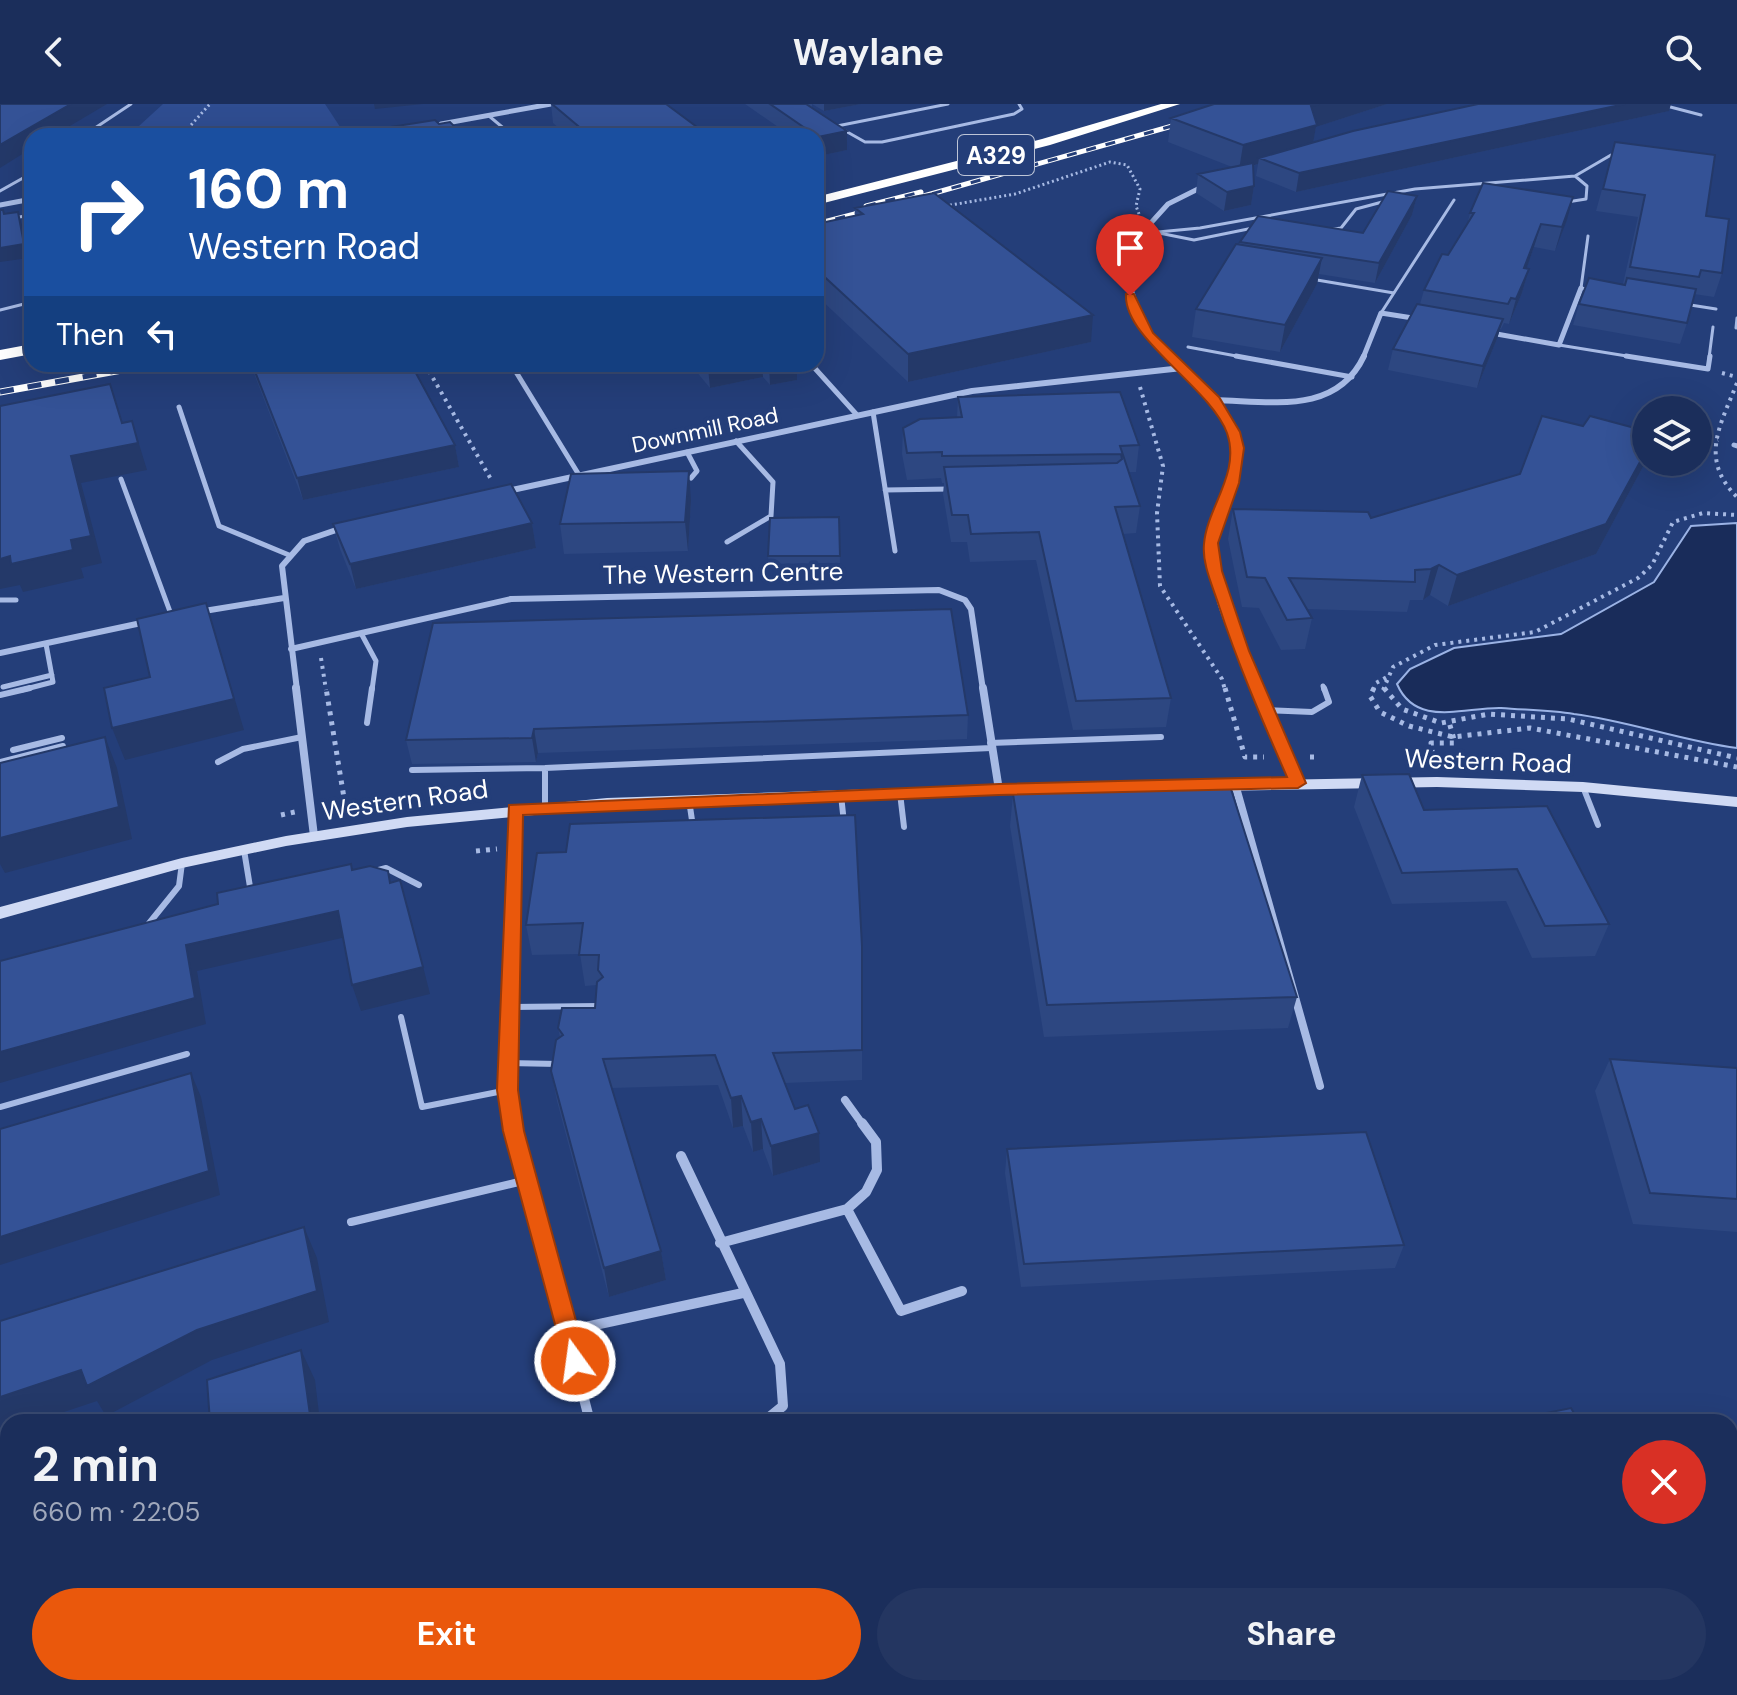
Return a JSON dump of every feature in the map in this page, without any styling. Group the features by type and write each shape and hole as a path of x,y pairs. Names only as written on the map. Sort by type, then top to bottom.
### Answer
{"highway":[{"name":"A329","path":"824,189 1142,104"},
{"name":"A329","path":"824,199 1046,142 1174,104"},
{"path":"0,355 24,350"},
{"path":"0,366 24,362"}],"street":[{"path":"511,104 519,110"},
{"path":"431,126 551,104"},
{"path":"1222,182 1191,189 1164,205 1121,256 1140,321 1214,400 1233,432 1237,448 1232,483 1211,543 1215,571 1241,651 1298,783"},
{"path":"0,205 24,200"},
{"path":"1490,332 1559,345 1581,288"},
{"path":"1214,400 1324,398 1343,389 1352,377 1381,313 1428,321"},
{"name":"Downmill Road","path":"497,490 972,391 1182,368"},
{"path":"314,836 282,566 304,541 350,526"},
{"name":"The Western Centre","path":"291,649 526,597 939,590 965,600 971,609 999,790"},
{"path":"0,653 172,617 284,598"},
{"name":"Western Road","path":"0,913 182,863 314,836 545,807 999,790 1437,782 1583,787 1737,802"},
{"path":"1235,784 1320,1086"},
{"path":"515,809 512,1007 506,1063 508,1090 514,1131 588,1414"},
{"path":"720,1243 847,1209 866,1192 877,1170 876,1142 845,1100"},
{"path":"681,1156 743,1293 780,1364 783,1406 773,1414"},
{"path":"847,1209 901,1311 962,1291"},
{"path":"567,1331 743,1293"}],"lane":[{"path":"95,128 131,104"},
{"path":"837,126 948,104"},
{"path":"827,119 865,142 897,139 1014,114 1022,109 1019,104"},
{"path":"1659,104 1701,115"},
{"path":"489,116 503,128"},
{"path":"1158,232 1200,228 1407,190 1497,185 1575,176 1611,155"},
{"path":"1560,202 1586,199 1587,186 1575,176"},
{"path":"0,191 24,178"},
{"path":"1497,185 1512,190"},
{"path":"1321,231 1341,228 1356,209 1386,201 1407,190"},
{"path":"1381,313 1454,200"},
{"path":"0,220 24,216"},
{"path":"1144,228 1171,239 1198,240 1266,226"},
{"path":"1588,236 1581,288 1596,291"},
{"path":"1111,267 1124,269"},
{"path":"1311,279 1394,293"},
{"path":"1671,302 1716,309"},
{"path":"0,310 24,304"},
{"path":"1736,328 1737,318"},
{"path":"1559,345 1708,369 1713,327"},
{"path":"1188,347 1352,377"},
{"path":"515,372 579,475"},
{"path":"818,372 857,415"},
{"path":"179,407 219,526 289,555"},
{"path":"873,412 895,551"},
{"path":"727,542 771,516 773,482 736,441"},
{"path":"687,452 697,471 691,478"},
{"path":"121,479 172,617"},
{"path":"885,490 962,488"},
{"path":"0,600 16,600"},
{"path":"362,635 376,661 367,723"},
{"path":"0,695 53,682 46,644"},
{"path":"3,687 52,675"},
{"path":"1267,710 1312,712 1329,702 1323,686"},
{"path":"218,762 243,749 302,737"},
{"path":"412,770 545,768 1161,737"},
{"path":"13,750 62,738"},
{"path":"0,762 63,746"},
{"path":"545,768 545,807"},
{"path":"1583,787 1598,825"},
{"path":"900,793 904,827"},
{"path":"841,795 844,814 841,828"},
{"path":"689,800 694,837"},
{"path":"244,850 252,898 266,895"},
{"path":"130,932 144,929 179,886 182,863"},
{"path":"363,873 386,868 419,885"},
{"path":"512,1007 602,1006"},
{"path":"401,1017 422,1107 508,1090"},
{"path":"0,1107 187,1054"},
{"path":"506,1063 563,1064"},
{"path":"351,1222 527,1180"}],"path":[{"path":"188,128 210,104"},
{"path":"939,208 1015,194 1110,162 1120,162 1127,165 1140,189 1136,206 1144,228"},
{"path":"430,372 497,490"},
{"path":"1135,381 1139,384 1160,446 1163,466 1163,491 1157,513 1160,586 1222,679 1245,757 1264,757"},
{"path":"1712,442 1716,439"},
{"path":"1737,515 1703,513 1673,522 1652,565 1638,578 1535,632 1435,645 1393,667 1383,690 1402,709 1441,723 1489,714 1568,719 1714,756 1737,758"},
{"path":"321,658 345,804 336,805"},
{"path":"1389,676 1376,683 1370,696 1380,712 1409,726 1453,737 1530,728 1737,767"},
{"path":"1434,765 1431,743 1455,743 1449,722"},
{"path":"1310,757 1320,757"},
{"path":"476,851 504,849"}],"shaded area":[{"path":"163,104 325,104 341,128 137,128"},
{"path":"1737,523 1737,748 1565,713 1501,708 1428,711 1405,698 1397,684 1410,669 1454,648 1561,634 1654,582 1691,526"}],"building":[{"path":"0,104 71,104 29,128 24,128 24,131 0,145"},
{"path":"552,104 666,104 698,128 580,128"},
{"path":"770,104 806,104 847,131 824,136 824,128 805,128"},
{"path":"1214,104 1319,104 1311,106 1317,125 1243,145 1171,118"},
{"path":"1478,104 1625,104 1299,173 1259,158 1353,131"},
{"path":"435,120 439,124 450,122 456,128 384,128"},
{"path":"1615,142 1715,155 1706,216 1729,219 1722,273 1701,270 1699,277 1630,267 1645,195 1603,189"},
{"path":"1253,163 1254,186 1227,192 1198,174"},
{"path":"1483,183 1573,197 1562,227 1541,224 1524,268 1529,269 1516,299 1511,298 1508,304 1424,290 1442,254 1448,255 1474,213 1470,213"},
{"path":"1388,191 1417,196 1379,263 1240,242 1258,216 1363,233"},
{"path":"934,193 1093,315 908,354 824,276 824,222 863,214 855,208"},
{"path":"0,210 4,214 18,212 24,244 0,248"},
{"path":"1236,244 1322,258 1285,325 1196,309"},
{"path":"1589,278 1625,285 1627,278 1696,289 1687,323 1579,304"},
{"path":"1417,304 1503,319 1483,366 1393,349"},
{"path":"255,372 415,372 455,445 297,478"},
{"path":"110,384 122,423 132,421 138,443 71,456 91,536 71,540 73,550 11,564 10,556 0,559 0,406"},
{"path":"1120,392 1139,445 1120,446 1140,506 1115,507 1171,698 1076,701 1039,532 971,534 968,515 952,515 944,467 1117,463 1122,459 1121,454 942,456 942,452 907,453 903,428 920,419 962,417 958,397"},
{"path":"1542,416 1583,426 1590,416 1632,427 1632,476 1606,524 1457,575 1439,565 1415,570 1415,582 1289,578 1312,618 1287,620 1265,578 1247,577 1233,509 1368,512 1371,518 1520,474"},
{"path":"689,471 685,522 560,524 571,474"},
{"path":"511,484 532,523 350,564 333,524"},
{"path":"839,517 840,556 768,556 770,518"},
{"path":"206,603 234,699 112,728 104,688 150,677 137,619"},
{"path":"951,609 968,715 534,729 532,738 406,740 433,623"},
{"path":"105,737 119,807 0,838 0,763"},
{"path":"1409,774 1424,810 1547,806 1609,924 1545,926 1517,869 1402,873 1362,775"},
{"path":"1230,786 1297,997 1047,1005 1013,794"},
{"path":"855,815 862,946 862,1050 773,1053 795,1109 808,1105 819,1133 771,1146 761,1119 751,1122 741,1096 731,1098 715,1055 603,1059 661,1251 604,1268 551,1071 556,1040 563,1035 558,1028 562,1008 595,1008 597,982 603,977 598,970 599,955 579,955 583,923 526,925 537,853 566,852 570,824"},
{"path":"351,864 352,870 370,866 388,871 390,883 400,880 423,967 352,985 338,911 186,945 195,998 0,1052 0,961 218,904 217,893"},
{"path":"1610,1059 1737,1068 1737,1199 1650,1193"},
{"path":"191,1073 209,1171 0,1237 0,1129"},
{"path":"1366,1132 1404,1245 1024,1264 1007,1149"},
{"path":"304,1227 317,1291 197,1330 87,1386 81,1370 0,1397 0,1321"},
{"path":"301,1350 310,1414 209,1414 207,1380"},
{"path":"1571,1408 1574,1414 1542,1414"}],"railway":[{"path":"913,199 1190,121"},
{"path":"866,206 921,192"},
{"path":"824,222 878,208"},
{"path":"0,392 111,372"}],"route":[{"path":"575,1361 514,1131 508,1090 506,1063 512,1007 515,809 607,803 1298,783 1241,651 1215,571 1211,543 1232,483 1237,448 1233,432 1214,400 1148,334 1130,296"}]}
